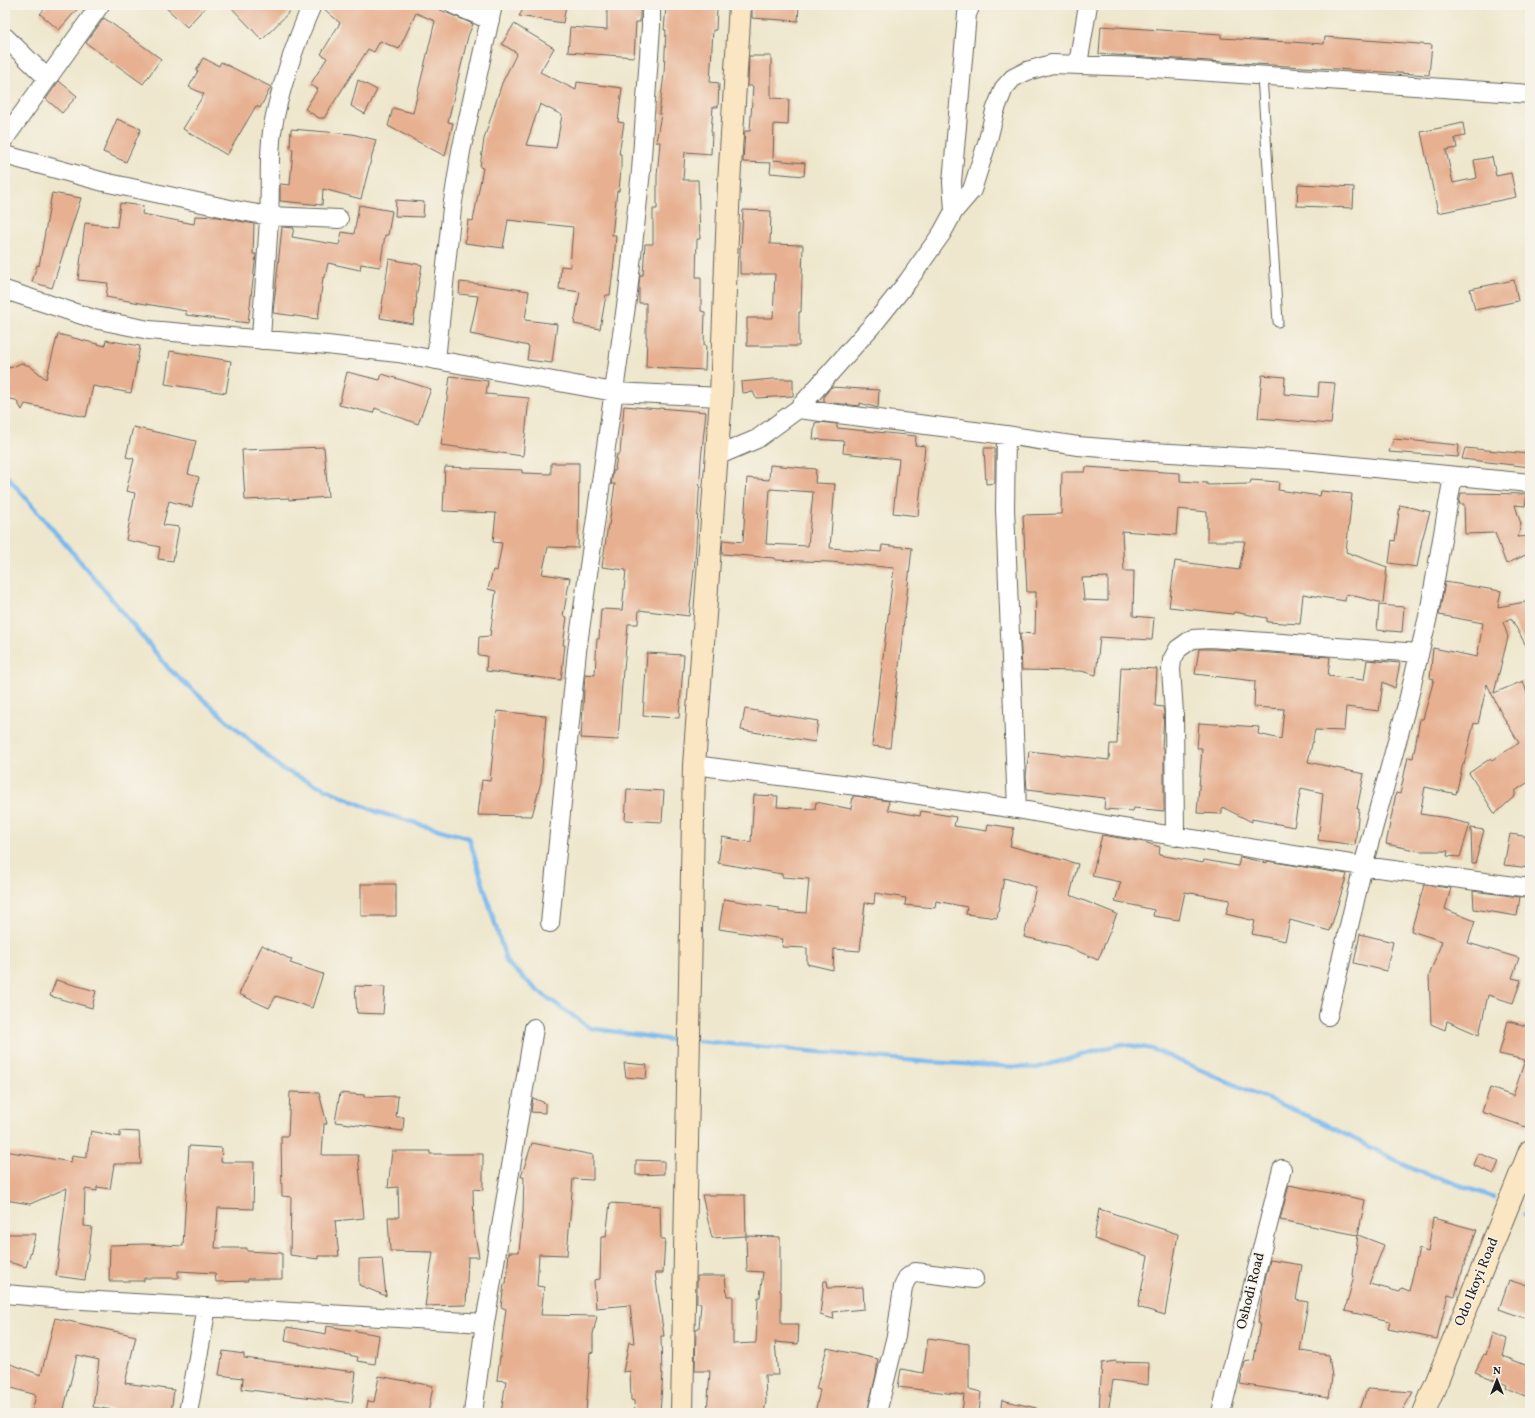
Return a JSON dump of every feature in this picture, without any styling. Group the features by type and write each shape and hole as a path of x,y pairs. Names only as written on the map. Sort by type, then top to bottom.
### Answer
{"street":[{"path":"5,138 100,5"},
{"path":"261,340 269,216 269,171 272,132 285,80 304,23 312,5"},
{"path":"436,360 452,208 461,151 491,13 454,5"},
{"path":"550,923 577,651 628,292 641,171 651,27 651,5"},
{"path":"682,1413 694,765 721,397 729,183 740,5"},
{"path":"954,211 952,182 967,14 971,5"},
{"path":"1078,64 1088,5"},
{"path":"5,37 48,78"},
{"path":"717,456 758,439 798,409 908,281 942,234 954,211 972,190 988,140 995,111 1004,88 1014,78 1027,71 1052,64 1078,64 1530,94"},
{"path":"5,155 148,193 230,209 269,216 338,219"},
{"path":"5,290 94,319 149,330 328,345 398,353 614,392 721,397"},
{"path":"798,409 1006,435 1078,446 1292,460 1530,482"},
{"path":"1006,435 1005,510 1017,809"},
{"path":"1328,1016 1363,866 1408,701 1430,608 1454,476"},
{"path":"1175,836 1174,713 1170,670 1172,660 1178,649 1192,638 1211,638 1419,653"},
{"path":"694,765 1017,809 1363,866 1530,888"},
{"path":"473,1413 485,1323 534,1028"},
{"name":"Odo Ikoyi Road","path":"1424,1413 1530,1151"},
{"name":"Oshodi Road","path":"1221,1413 1282,1169"},
{"path":"877,1413 896,1336 903,1287 907,1278 915,1272 974,1279"},
{"path":"5,1294 485,1323"},
{"path":"188,1413 207,1307"}],"lane":[{"path":"1262,76 1278,322"}],"building":[{"path":"48,5 81,5 59,30 40,14"},
{"path":"163,5 207,5 187,27"},
{"path":"229,5 296,5 262,40"},
{"path":"322,5 429,5 473,24 468,36 448,122 453,123 445,156 388,126 393,108 413,113 435,21 416,13 399,49 380,41 374,52 368,49 324,118 319,118 305,109 318,89 310,85 327,58 321,54 340,23 322,7"},
{"path":"526,5 566,5 563,23 519,16"},
{"path":"607,5 640,5 640,22 636,22 634,57 568,52 570,27 607,30"},
{"path":"752,5 799,5 798,21 752,18"},
{"path":"666,6 717,8 716,30 713,30 710,82 719,83 718,107 713,107 711,154 685,152 683,180 698,180 700,239 697,239 696,277 701,277 701,311 705,312 705,370 646,367 646,303 639,303 639,284 640,275 643,275 645,244 653,244 653,209 657,209 657,176 660,142 656,142 661,114 659,114 664,74 666,30 664,30"},
{"path":"104,18 161,59 143,84 86,43"},
{"path":"514,24 554,48 540,72 576,90 577,82 622,88 618,122 624,123 619,154 621,154 621,168 619,191 617,191 612,235 616,235 614,262 610,295 606,295 600,329 574,324 580,292 559,289 561,266 570,267 573,227 508,220 503,248 465,243 468,220 473,221 483,168 480,167 484,139 502,83 517,53 502,44","holes":["540,104 562,115 556,148 526,145"]},
{"path":"1101,26 1221,34 1221,38 1324,44 1325,37 1432,45 1429,75 1099,54"},
{"path":"749,56 771,56 771,98 789,99 788,125 774,124 773,160 805,163 804,176 770,173 771,163 743,162 745,131 750,131 753,86 748,86"},
{"path":"203,58 219,66 221,62 271,87 260,108 256,106 227,155 183,129 204,94 189,87"},
{"path":"358,80 377,90 365,114 351,106"},
{"path":"59,81 77,96 62,113 46,99"},
{"path":"117,119 141,129 126,162 103,152"},
{"path":"1463,123 1465,136 1455,138 1457,148 1446,150 1453,183 1477,178 1474,160 1492,157 1496,176 1511,173 1516,197 1438,213 1421,132"},
{"path":"291,129 352,134 376,140 361,199 323,189 322,205 280,201 280,184 290,185 293,149 290,148"},
{"path":"1298,184 1354,187 1353,208 1297,206"},
{"path":"52,193 81,198 52,288 32,282 37,265 39,266"},
{"path":"396,200 424,202 423,217 395,216"},
{"path":"120,203 143,206 142,214 194,224 195,216 219,217 254,224 253,254 256,254 248,323 186,315 186,311 106,297 108,283 78,280 85,223 117,227"},
{"path":"359,205 392,211 388,235 385,235 380,267 361,264 360,270 328,263 325,277 323,277 318,319 273,313 282,227 294,228 292,237 339,245 342,232 354,234"},
{"path":"743,210 771,211 770,244 803,245 801,312 799,312 799,346 747,346 747,318 773,318 775,274 740,274 740,247"},
{"path":"389,259 422,265 413,324 380,318"},
{"path":"1514,280 1518,301 1475,310 1470,289"},
{"path":"460,282 529,291 525,320 557,324 552,363 527,360 529,346 470,334 478,296 459,294"},
{"path":"58,334 105,346 106,340 140,346 131,393 93,386 86,417 25,404 22,410 16,400 5,398 5,377 8,368 21,363 30,366 46,379"},
{"path":"170,351 231,361 226,393 165,384"},
{"path":"347,372 380,380 382,374 431,389 418,424 375,408 373,413 339,405"},
{"path":"1262,375 1285,377 1284,394 1318,397 1319,382 1335,383 1331,424 1258,418"},
{"path":"450,376 488,381 486,394 529,398 523,456 441,445"},
{"path":"793,379 793,396 756,398 753,392 742,393 741,382"},
{"path":"831,387 879,390 878,408 860,403 860,406 824,402 824,396"},
{"path":"624,406 706,412 701,460 695,561 689,616 639,610 638,624 628,624 618,740 581,738 585,674 595,675 597,639 599,639 601,609 622,610 626,570 602,567 615,484 611,484 613,471 615,471 617,454 620,454"},
{"path":"815,423 837,424 837,428 916,436 915,445 925,446 918,516 893,513 899,459 843,453 844,441 813,439"},
{"path":"133,427 196,441 188,474 199,477 192,507 169,501 163,525 179,527 173,561 158,559 160,547 126,540 135,493 126,491 134,459 126,457"},
{"path":"1394,439 1459,445 1458,457 1389,452"},
{"path":"324,447 328,497 289,500 289,498 245,500 242,450"},
{"path":"984,448 995,448 995,483 986,484"},
{"path":"1465,448 1530,454 1530,467 1462,459"},
{"path":"551,463 579,463 578,548 548,547 542,574 570,578 563,616 567,617 563,645 565,645 561,680 486,671 487,656 478,655 479,637 490,636 496,591 488,589 493,570 497,571 502,543 493,542 496,513 443,511 445,467 522,470 522,473 551,474"},
{"path":"770,465 816,469 815,483 835,484 830,548 881,552 882,545 912,548 890,748 872,746 894,568 831,562 775,560 775,558 722,554 723,540 743,542 747,478 769,480","holes":["770,489 813,492 808,546 766,544"]},
{"path":"1086,467 1180,473 1180,481 1207,483 1207,485 1250,484 1251,480 1279,482 1278,490 1320,496 1321,491 1352,494 1346,552 1387,567 1383,603 1346,594 1345,601 1303,594 1300,624 1267,622 1267,618 1234,612 1233,614 1169,607 1175,561 1239,570 1245,541 1207,541 1207,512 1178,509 1176,535 1122,531 1124,571 1134,571 1133,616 1154,618 1152,640 1100,637 1096,675 1081,671 1022,670 1020,633 1035,634 1036,592 1027,592 1023,515 1061,514 1062,472 1085,472","holes":["1108,577 1108,601 1084,600 1082,578"]},
{"path":"1461,493 1527,494 1525,506 1515,505 1521,524 1518,537 1530,536 1530,553 1506,564 1495,533 1465,534 1464,504 1459,504"},
{"path":"1400,505 1430,512 1422,540 1417,567 1389,563 1392,540 1395,541"},
{"path":"1445,582 1501,591 1498,607 1530,601 1530,653 1511,618 1503,622 1508,637 1494,693 1523,681 1530,702 1530,781 1515,791 1515,796 1495,814 1469,773 1491,758 1492,760 1519,743 1501,713 1487,684 1478,724 1474,723 1456,794 1425,787 1420,814 1448,818 1470,824 1460,857 1447,856 1448,851 1420,851 1386,844 1396,793 1400,794 1408,757 1413,758 1420,719 1423,719 1434,679 1430,678 1433,648 1477,657 1483,623 1439,615"},
{"path":"1379,605 1404,607 1402,632 1377,630"},
{"path":"1199,649 1330,657 1328,676 1364,680 1367,660 1400,663 1395,688 1383,682 1379,711 1346,707 1344,731 1315,730 1308,762 1364,774 1357,809 1359,809 1355,845 1318,840 1323,793 1301,788 1294,827 1252,819 1252,822 1222,807 1222,814 1197,813 1202,748 1197,748 1199,723 1259,727 1258,734 1281,739 1284,709 1254,707 1255,681 1195,674"},
{"path":"647,653 684,655 679,718 643,716"},
{"path":"1121,667 1157,669 1155,706 1163,707 1164,713 1162,748 1164,748 1164,811 1134,808 1133,811 1104,809 1105,798 1027,789 1026,776 1029,751 1109,760 1110,744 1117,744"},
{"path":"745,709 818,721 815,742 741,730"},
{"path":"497,711 546,716 541,782 532,816 478,815 482,780 490,781"},
{"path":"627,789 664,791 662,822 625,820"},
{"path":"754,795 778,796 777,807 815,809 816,802 851,809 853,796 856,796 889,801 888,810 920,816 921,811 956,817 954,826 987,831 988,824 1014,828 1010,846 1078,864 1070,895 1117,914 1098,960 1066,946 1024,937 1036,887 1004,878 997,918 966,914 967,907 936,901 935,908 905,905 906,898 875,893 874,904 865,903 860,951 834,949 833,970 807,964 807,948 782,947 783,939 719,929 724,899 779,908 779,911 806,913 809,879 782,877 782,874 718,863 722,837 751,842"},
{"path":"1471,828 1484,830 1475,864 1472,864"},
{"path":"1510,834 1530,837 1530,868 1504,865"},
{"path":"1102,835 1144,842 1160,847 1159,855 1203,863 1204,860 1238,866 1240,857 1267,863 1267,861 1347,874 1330,931 1290,920 1285,941 1252,934 1255,921 1226,914 1230,900 1185,892 1179,920 1153,916 1154,910 1115,901 1121,882 1092,876"},
{"path":"361,884 396,884 396,916 361,916"},
{"path":"1424,885 1451,888 1445,909 1475,921 1468,943 1519,958 1512,978 1521,980 1513,1003 1488,995 1479,1035 1447,1021 1445,1030 1431,1024 1429,976 1442,941 1411,931"},
{"path":"1473,891 1520,897 1517,916 1474,909"},
{"path":"1360,934 1393,942 1386,971 1354,963"},
{"path":"262,945 292,960 290,963 323,974 312,1008 276,996 269,1008 239,994"},
{"path":"56,980 96,991 92,1008 50,996"},
{"path":"355,986 385,987 383,1014 357,1013"},
{"path":"1508,1021 1530,1027 1530,1115 1526,1127 1482,1112 1490,1088 1513,1096 1525,1060 1499,1054"},
{"path":"624,1063 647,1065 646,1079 626,1077"},
{"path":"290,1092 319,1093 327,1124 324,1124 322,1155 358,1155 364,1218 335,1221 339,1256 318,1256 318,1259 290,1255 291,1197 282,1196 281,1136 288,1136"},
{"path":"340,1093 364,1095 364,1097 398,1096 396,1117 404,1117 403,1131 335,1122"},
{"path":"533,1098 545,1103 545,1113 531,1112"},
{"path":"91,1131 120,1137 120,1131 139,1132 141,1164 114,1164 110,1189 97,1187 97,1191 85,1189 84,1226 92,1227 85,1280 56,1276 67,1188 30,1204 5,1200 5,1151 71,1162 72,1156 86,1158"},
{"path":"532,1143 593,1155 593,1180 573,1179 567,1255 539,1254 537,1286 544,1287 541,1315 597,1316 593,1334 593,1353 590,1352 586,1413 501,1413 506,1381 497,1380 506,1309 501,1307 504,1284 506,1284 509,1252 519,1252 523,1212 524,1177 521,1177"},
{"path":"189,1146 222,1148 221,1162 254,1162 253,1209 218,1208 215,1248 247,1248 247,1251 282,1253 282,1279 248,1279 248,1281 216,1282 215,1273 178,1271 178,1278 144,1278 144,1281 109,1281 110,1245 145,1244 183,1246"},
{"path":"392,1151 430,1151 430,1154 483,1154 483,1190 473,1189 474,1230 479,1257 468,1257 466,1305 425,1306 433,1252 390,1251 388,1217 399,1217 398,1187 388,1188"},
{"path":"1478,1153 1499,1161 1494,1174 1473,1165"},
{"path":"636,1160 664,1161 664,1174 636,1175"},
{"path":"1289,1185 1365,1200 1358,1235 1280,1220"},
{"path":"702,1195 745,1195 746,1236 712,1238"},
{"path":"610,1203 660,1206 661,1239 665,1239 663,1273 655,1273 664,1336 661,1336 662,1374 663,1373 660,1413 635,1413 634,1401 631,1400 630,1371 623,1372 629,1342 634,1343 630,1305 596,1308 594,1280 600,1279 601,1237 606,1237"},
{"path":"1099,1209 1178,1234 1165,1315 1138,1307 1148,1256 1094,1239"},
{"path":"1433,1218 1477,1230 1465,1262 1455,1296 1448,1294 1437,1339 1388,1329 1390,1321 1345,1311 1354,1276 1358,1235 1384,1245 1369,1284 1400,1292 1402,1288 1409,1291 1419,1249 1428,1252"},
{"path":"5,1234 36,1234 26,1267 5,1261"},
{"path":"746,1236 780,1237 781,1324 799,1324 798,1344 775,1342 778,1375 765,1375 766,1402 764,1413 707,1413 710,1371 695,1371 696,1329 699,1328 701,1304 697,1303 697,1276 725,1276 727,1296 733,1296 733,1344 756,1343 758,1297 760,1297 763,1272 747,1271"},
{"path":"382,1258 386,1296 359,1285 359,1259"},
{"path":"1270,1260 1302,1265 1296,1300 1308,1302 1300,1351 1329,1355 1332,1377 1329,1398 1240,1384 1245,1362 1254,1360 1264,1283"},
{"path":"1509,1280 1530,1287 1530,1320 1499,1309"},
{"path":"824,1281 827,1281 828,1288 863,1287 864,1309 833,1312 834,1319 820,1315"},
{"path":"55,1318 136,1336 125,1383 174,1390 171,1413 133,1413 93,1407 99,1360 77,1355 63,1413 32,1413 36,1395 5,1386 5,1362 41,1375"},
{"path":"327,1326 379,1335 375,1364 357,1361 358,1357 285,1341 287,1327 326,1334"},
{"path":"1492,1333 1507,1339 1503,1356 1530,1367 1530,1398 1506,1388 1507,1385 1475,1372 1484,1354 1486,1355"},
{"path":"928,1338 969,1344 969,1389 981,1392 979,1413 962,1413 964,1395 898,1387 901,1369 923,1373"},
{"path":"827,1348 878,1359 876,1375 867,1413 815,1413 820,1390 816,1389"},
{"path":"223,1351 244,1354 244,1358 356,1372 352,1403 242,1389 243,1378 219,1375"},
{"path":"1116,1361 1149,1363 1148,1385 1113,1380 1108,1413 1099,1412 1102,1363"},
{"path":"379,1376 433,1386 428,1413 366,1413 368,1401 374,1402"},
{"path":"1367,1389 1413,1392 1401,1413 1359,1413"},
{"path":"1002,1400 1036,1408 1036,1413 1000,1413"}],"waterway":[{"path":"5,474 97,581 169,669 282,769 377,812 469,838 507,963 538,991 590,1028 671,1040"},
{"path":"698,1041 927,1062 1036,1068 1122,1044 1152,1049 1317,1120 1413,1169 1494,1197"},
{"path":"1524,1214 1530,1217"}]}
